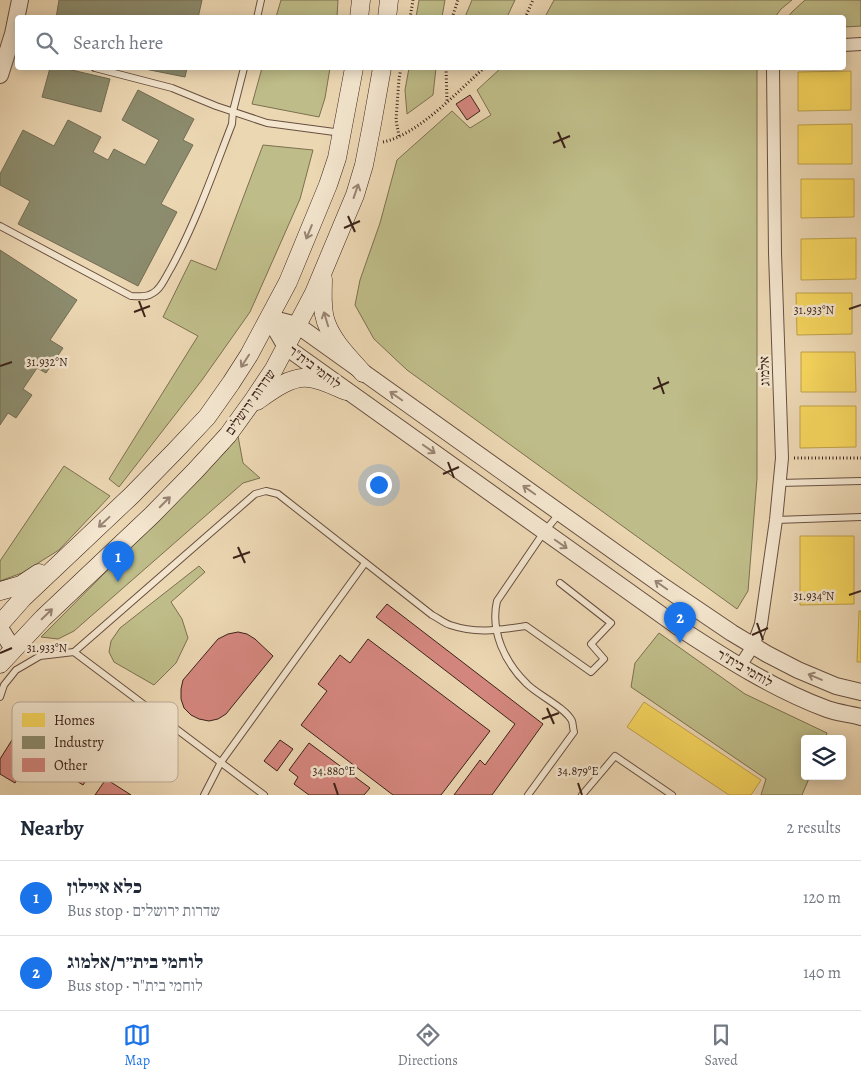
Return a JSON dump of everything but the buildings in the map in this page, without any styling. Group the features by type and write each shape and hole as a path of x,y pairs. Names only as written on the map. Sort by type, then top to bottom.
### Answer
{"main road":[{"path":"359,15 361,0"},
{"path":"388,15 389,0"},
{"name":"שדרות ירושלים","path":"0,624 23,598 139,488 207,417 249,355 288,282 328,185 337,158 354,70"},
{"name":"שדרות ירושלים","path":"0,664 7,647 43,618 195,472 228,435 274,369 314,293 355,194 364,165 382,70"},
{"path":"334,244 324,276 323,308 326,322 337,343 363,372"},
{"path":"249,407 278,386 306,377 320,380 346,391"},
{"path":"0,591 21,585 68,556"}],"street":[{"path":"18,15 20,0"},
{"path":"846,45 861,44"},
{"path":"0,75 14,46"},
{"name":"אלמוג","path":"740,666 753,646 761,624 776,520 782,458 775,253 773,70"},
{"name":"לוחמי בית\"ר","path":"269,318 297,325 684,601 753,646 798,670 836,686 861,692"},
{"name":"לוחמי בית\"ר","path":"269,318 286,347 684,631 755,676 820,706 861,717"},
{"path":"0,628 7,647"}],"lane":[{"path":"258,15 261,0"},
{"path":"103,70 172,88 216,106 267,123 342,133"},
{"path":"0,226 131,296 146,296 154,293 163,282 200,210 232,124 233,111 243,70"},
{"path":"779,483 861,481"},
{"path":"0,697 4,685 16,670 40,656 74,652 255,494 266,491 278,494 432,615 448,624 477,631 526,626 592,672 604,659 590,644 611,623 560,584"},
{"path":"528,795 574,732 572,720 527,685 512,666 501,646 496,630 495,611 497,601 544,532 560,513"},
{"path":"776,520 861,517"},
{"path":"204,795 221,762 365,563"},
{"path":"74,652 141,702"},
{"path":"178,730 264,795"},
{"path":"582,795 615,756 672,795"}],"path":[{"path":"410,15 413,0"},
{"path":"453,15 458,0"},
{"path":"526,15 533,0"},
{"path":"399,136 396,120 401,70"},
{"path":"446,70 447,101"},
{"path":"368,145 388,141 409,132 432,115 482,70"},
{"path":"782,458 861,458"}],"shaded area":[{"path":"281,0 338,0 337,15 277,15"},
{"path":"419,0 445,0 442,15 416,15"},
{"path":"472,0 515,0 508,15 466,15"},
{"path":"554,0 792,0 776,15 546,15"},
{"path":"805,0 861,0 861,26 846,27 846,15 790,15"},
{"path":"261,70 330,70 325,98 319,117 252,104"},
{"path":"409,70 436,70 433,95 407,114 405,90"},
{"path":"499,70 757,70 757,478 748,591 737,609 407,370 374,339 355,305 360,280 380,223 397,160 452,111 470,128 491,115 477,90"},
{"path":"263,145 313,150 300,199 250,312 202,380 119,487 109,479 198,336 163,317 191,260 216,270"},
{"path":"238,436 243,463 260,478 243,483 74,631 58,639 41,637 223,454"},
{"path":"64,466 110,496 59,550 22,573 0,581 0,561"},
{"path":"199,566 205,572 171,602 182,619 188,638 176,663 154,685 114,662 109,652 111,641 120,628"},
{"path":"659,633 745,694 827,733 826,735 801,735 801,780 808,780 802,795 761,795 766,779 631,687 635,663"}],"place":[{"name":"כלא איילון","path":"118,582"},
{"name":"לוחמי בית״ר/אלמוג","path":"680,643"}]}
